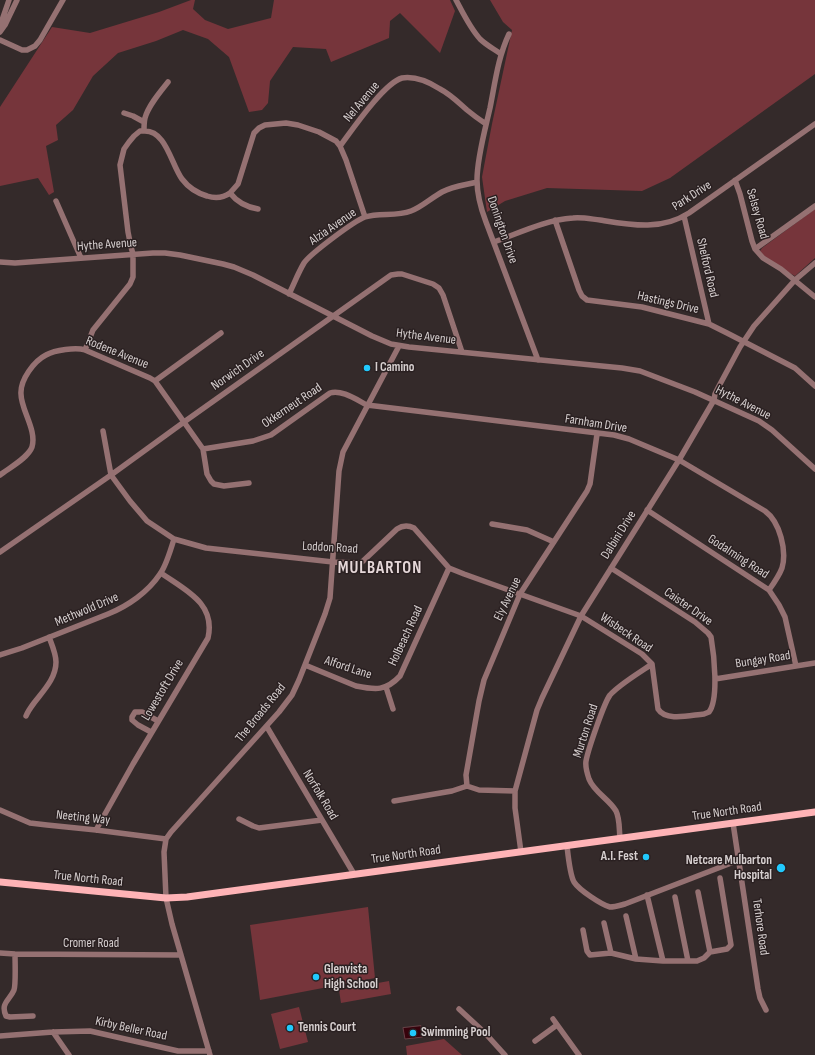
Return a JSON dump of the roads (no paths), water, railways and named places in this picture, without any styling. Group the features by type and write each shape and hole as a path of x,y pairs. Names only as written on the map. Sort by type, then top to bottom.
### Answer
{"main road":[{"name":"True North Road","path":"0,882 166,898 207,895 815,812"}],"street":[{"path":"0,26 9,0"},
{"path":"0,32 17,0"},
{"path":"0,40 22,50 27,50 35,46 63,0"},
{"path":"456,0 479,38 490,48 501,54"},
{"name":"Donington Drive","path":"509,34 501,54 486,124 477,182 482,210 538,360"},
{"name":"Nel Avenue","path":"340,146 378,97 394,82 401,78 418,79 434,85 486,124"},
{"path":"144,131 145,116 155,99 168,82"},
{"path":"124,113 134,116 144,122"},
{"path":"85,350 93,330 130,284 133,277 133,254 128,232 120,165 124,149 134,136 140,132 149,130 159,136 182,180 188,186 206,196 217,198 225,196 238,184 254,133 259,128 265,125 286,123 298,125 319,132 336,141 340,146 365,217"},
{"name":"Park Drive","path":"494,242 555,220 581,218 649,226 670,222 684,216 815,124"},
{"name":"Selsey Road","path":"735,180 755,249 763,258 781,269 815,297"},
{"name":"Alzia Avenue","path":"289,294 300,270 308,259 347,228 365,217 408,212 416,209 451,188 477,182"},
{"path":"230,192 239,202 251,208 258,208"},
{"path":"56,201 81,258"},
{"path":"755,249 815,206"},
{"name":"Shelford Road","path":"684,216 709,324"},
{"name":"Hastings Drive","path":"555,220 579,290 582,296 587,300 642,307 709,324 795,368 815,386"},
{"name":"Hythe Avenue","path":"0,262 15,263 166,253 223,264 243,271 372,336 391,344 640,371 714,400 765,425 815,469"},
{"name":"Dalbini Drive","path":"521,852 515,808 515,790 537,710 582,616 679,460 714,400 716,393 743,341 754,326 795,280 815,263"},
{"name":"Norwich Drive","path":"0,552 111,475 389,276 404,274 435,286 441,291 462,352"},
{"path":"155,381 221,333"},
{"name":"The Broads Road","path":"166,839 170,832 266,727 292,695 329,604 340,461 343,452 367,405 399,346"},
{"name":"Rodene Avenue","path":"0,475 24,457 32,447 33,437 21,393 22,383 27,374 37,362 46,355 52,352 75,348 85,350 155,381 203,449"},
{"name":"Okkerneut Road","path":"203,449 265,438 333,392 341,393 367,405"},
{"name":"Farnham Drive","path":"367,405 614,436 629,439 679,460 765,511 776,523 781,538 783,561 781,570 769,590"},
{"name":"Loddon Road","path":"103,431 111,475 147,521 174,539 206,548 353,563 362,562 397,529 405,525 414,528 449,568 582,616"},
{"name":"Ely Avenue","path":"467,786 466,775 484,680 520,594 587,490 591,477 597,434"},
{"path":"203,449 207,474 214,484 224,486 249,483"},
{"name":"Godalming Road","path":"647,510 769,590 785,617 796,666"},
{"path":"492,524 526,530 554,542"},
{"name":"Methwold Drive","path":"0,655 9,653 120,609 129,604 154,583 161,573 174,539"},
{"name":"Holbeach Road","path":"386,687 400,676 449,568"},
{"name":"Caister Drive","path":"611,568 694,622 711,637 715,679 714,700 711,710"},
{"name":"Lowestoft Drive","path":"96,830 151,732 208,638 210,621 201,603 161,573"},
{"name":"Wisbeck Road","path":"582,616 642,654 652,664 658,710 664,716 674,717 704,714 711,710"},
{"path":"26,716 54,674 56,657 49,637"},
{"name":"Bungay Road","path":"715,679 815,663"},
{"name":"Murton Road","path":"620,838 617,815 612,806 594,788 588,778 586,761 610,696 625,683 652,664"},
{"name":"Alford Lane","path":"305,665 356,686 374,688 386,687"},
{"path":"386,687 393,710"},
{"path":"151,732 132,720 133,715 135,712 142,712 158,721"},
{"name":"Norfolk Road","path":"266,727 354,874"},
{"path":"394,801 452,791 467,786 479,790 515,790"},
{"name":"Neeting Way","path":"0,810 30,822 166,839"},
{"path":"239,819 259,828 322,820"},
{"name":"Terhore Road","path":"733,823 758,989 760,998 766,1010"},
{"path":"166,839 164,852 166,898 209,1053"},
{"path":"567,846 574,883 593,898 610,907 617,906 739,860"},
{"path":"583,930 588,953 592,955 611,953 636,959 688,962 697,961 704,958 710,952 727,949 731,946 720,878"},
{"path":"698,892 710,952"},
{"path":"647,895 663,961"},
{"path":"675,897 688,962"},
{"path":"626,916 636,959"},
{"path":"604,923 611,953"},
{"name":"Cromer Road","path":"0,953 181,955"},
{"path":"14,954 14,990 4,1006 4,1011 6,1016 10,1017 33,1016"},
{"path":"459,1010 485,1033 505,1055"},
{"path":"553,1019 578,1055"},
{"path":"535,1041 557,1024"},
{"name":"Kirby Beller Road","path":"0,1036 90,1031 178,1051 209,1053"},
{"path":"53,1032 69,1055"}],"place":[{"name":"I Camino","path":"367,368"},
{"name":"A.I. Fest","path":"646,857"},
{"name":"Netcare Mulbarton Hospital","path":"781,868"},
{"name":"Glenvista High School","path":"316,977"},
{"name":"Tennis Court","path":"290,1028"},
{"name":"Swimming Pool","path":"413,1033"}],"district":[{"name":"MULBARTON","path":"380,569"}]}
